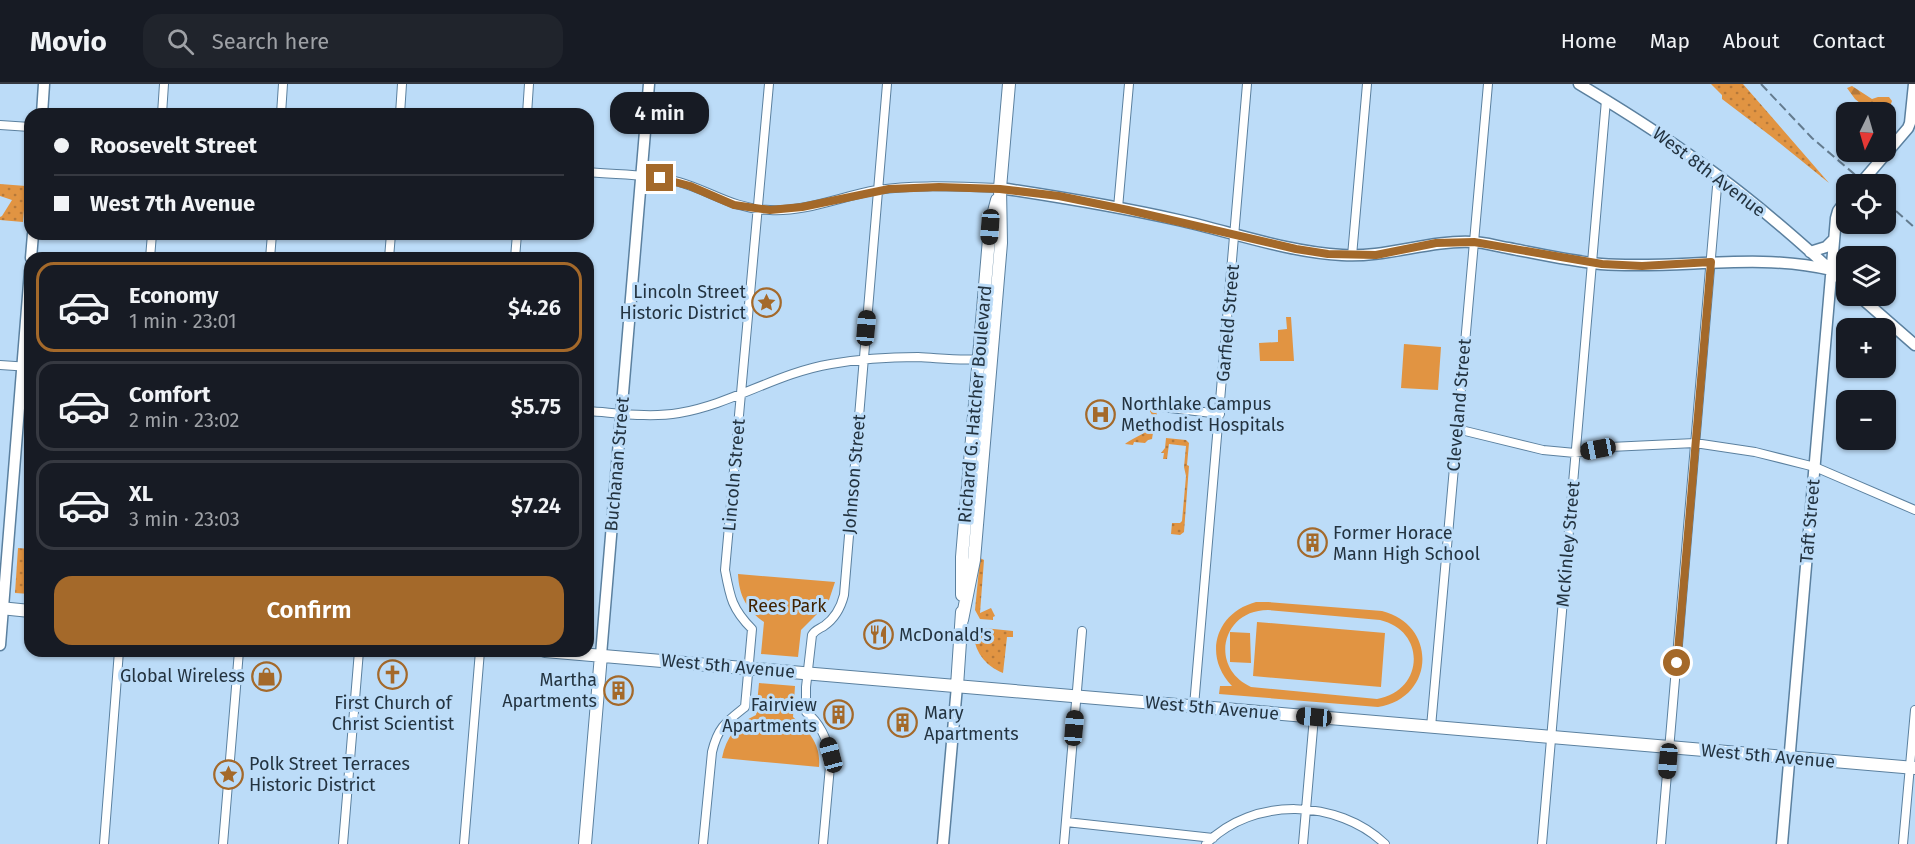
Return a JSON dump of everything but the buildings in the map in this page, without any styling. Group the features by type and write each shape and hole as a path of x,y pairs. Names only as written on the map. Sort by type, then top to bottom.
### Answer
{"main road":[{"name":"Richard G. Hatcher Boulevard","path":"957,686 962,620 962,557 973,492 985,359 990,227 1000,189 1009,84"},
{"path":"2,608 24,610"},
{"name":"West 5th Avenue","path":"594,654 1912,768"},
{"name":"Buchanan Street","path":"585,844 601,655"}],"street":[{"path":"42,108 44,84"},
{"path":"162,108 164,84"},
{"path":"281,108 283,84"},
{"path":"400,108 402,84"},
{"path":"527,108 529,84"},
{"name":"Buchanan Street","path":"601,655 649,84"},
{"name":"Lincoln Street","path":"703,844 715,739 724,724 745,707 753,629 741,618 730,599 725,570 769,84"},
{"name":"Johnson Street","path":"823,844 831,755 828,743 819,726 806,712 808,673 813,633 827,624 835,615 843,595 887,84"},
{"path":"1118,208 1129,84"},
{"name":"Garfield Street","path":"1194,706 1247,84"},
{"path":"1352,256 1367,84"},
{"name":"Cleveland Street","path":"1431,727 1488,84"},
{"name":"West 8th Avenue","path":"1579,84 1718,175 1836,275"},
{"path":"1869,174 1908,128 1914,84"},
{"name":"McKinley Street","path":"1542,844 1606,100"},
{"path":"0,125 24,127"},
{"path":"594,173 679,182 734,205 758,209 784,210 878,190 939,187 1000,189 1059,196 1312,252 1352,256 1376,255 1436,243 1474,242 1592,262 1642,266 1711,262 1811,265 1831,270"},
{"path":"1661,844 1718,175"},
{"name":"Taft Street","path":"1782,844 1836,218"},
{"path":"1810,252 1826,247 1834,239"},
{"path":"1829,298 1836,293"},
{"path":"1870,306 1915,345"},
{"path":"594,412 656,415 681,413 706,406 776,379 832,364 910,357 985,359"},
{"path":"0,365 24,367"},
{"path":"0,645 24,387"},
{"path":"1162,407 1220,414"},
{"path":"1457,429 1543,450 1575,453 1610,447 1695,443 1755,452 1815,467 1915,510"},
{"path":"1064,844 1082,631"},
{"path":"104,844 119,657"},
{"path":"223,844 239,657"},
{"path":"343,844 359,657"},
{"path":"464,844 480,657"},
{"name":"Richard G. Hatcher Boulevard","path":"943,844 957,686"},
{"path":"1903,844 1912,768 1915,710"},
{"path":"1303,844 1314,717"},
{"path":"1066,822 1209,841 1230,825 1257,814 1281,810 1306,810 1346,818 1365,828 1385,844"}],"green space":[{"path":"1711,84 1743,84 1829,183 1722,99 1722,95"},
{"path":"1852,86 1872,99 1889,97 1892,101 1859,102 1847,88"},
{"path":"0,184 24,186 23,222 0,220 12,200 0,196"},
{"path":"1286,317 1291,317 1294,361 1260,361 1259,343 1278,342 1278,330 1287,329"},
{"path":"1404,344 1441,347 1438,390 1401,388"},
{"path":"1159,401 1152,439 1145,443 1125,444 1146,432 1153,424 1150,411 1138,404"},
{"path":"1166,438 1186,440 1189,443 1184,532 1180,535 1171,534 1172,523 1182,521 1186,446 1169,444 1167,459 1163,459 1164,453 1161,453 1165,448"},
{"path":"18,548 24,548 24,594 15,593"},
{"path":"980,558 984,560 980,613 991,608 995,616 993,620 980,619 975,610"},
{"name":"Rees Park","path":"738,574 835,582 828,603 801,630 798,657 761,654 764,622 745,602"},
{"path":"1256,602 1268,602 1382,611 1400,619 1413,631 1420,645 1422,661 1419,676 1411,690 1397,701 1378,707 1219,694 1220,686 1232,686 1218,662 1216,649 1218,637 1231,616","holes":["1268,610 1380,620 1395,626 1406,636 1412,648 1414,661 1411,673 1404,685 1393,694 1377,699 1251,687 1238,678 1229,667 1226,641 1231,629 1240,619 1252,613"]},
{"path":"1257,622 1385,633 1381,687 1253,676"},
{"path":"974,627 1013,631 1013,637 1007,637 1003,673 996,670 980,655 975,642"},
{"path":"1230,632 1250,633 1251,663 1230,662"},
{"path":"759,683 795,686 793,717 813,739 818,751 819,767 722,758 733,732 756,715"}],"railway":[{"path":"1761,84 1812,138 1854,174"},
{"path":"1896,211 1915,228"}],"place":[{"name":"Lincoln Street Historic District","path":"767,302"},
{"name":"Northlake Campus Methodist Hospitals","path":"1100,414"},
{"name":"Former Horace Mann High School","path":"1312,543"},
{"name":"McDonald's","path":"878,635"},
{"name":"First Church of Christ Scientist","path":"393,674"},
{"name":"Global Wireless","path":"266,676"},
{"name":"Martha Apartments","path":"618,690"},
{"name":"Fairview Apartments","path":"838,715"},
{"name":"Mary Apartments","path":"903,723"},
{"name":"Polk Street Terraces Historic District","path":"228,774"}],"route":[{"path":"660,178 690,186 734,205 770,210 802,207 889,189 939,187 1000,189 1059,196 1178,220 1296,249 1328,254 1376,255 1436,243 1474,242 1602,264 1642,266 1711,262 1677,663"}]}
